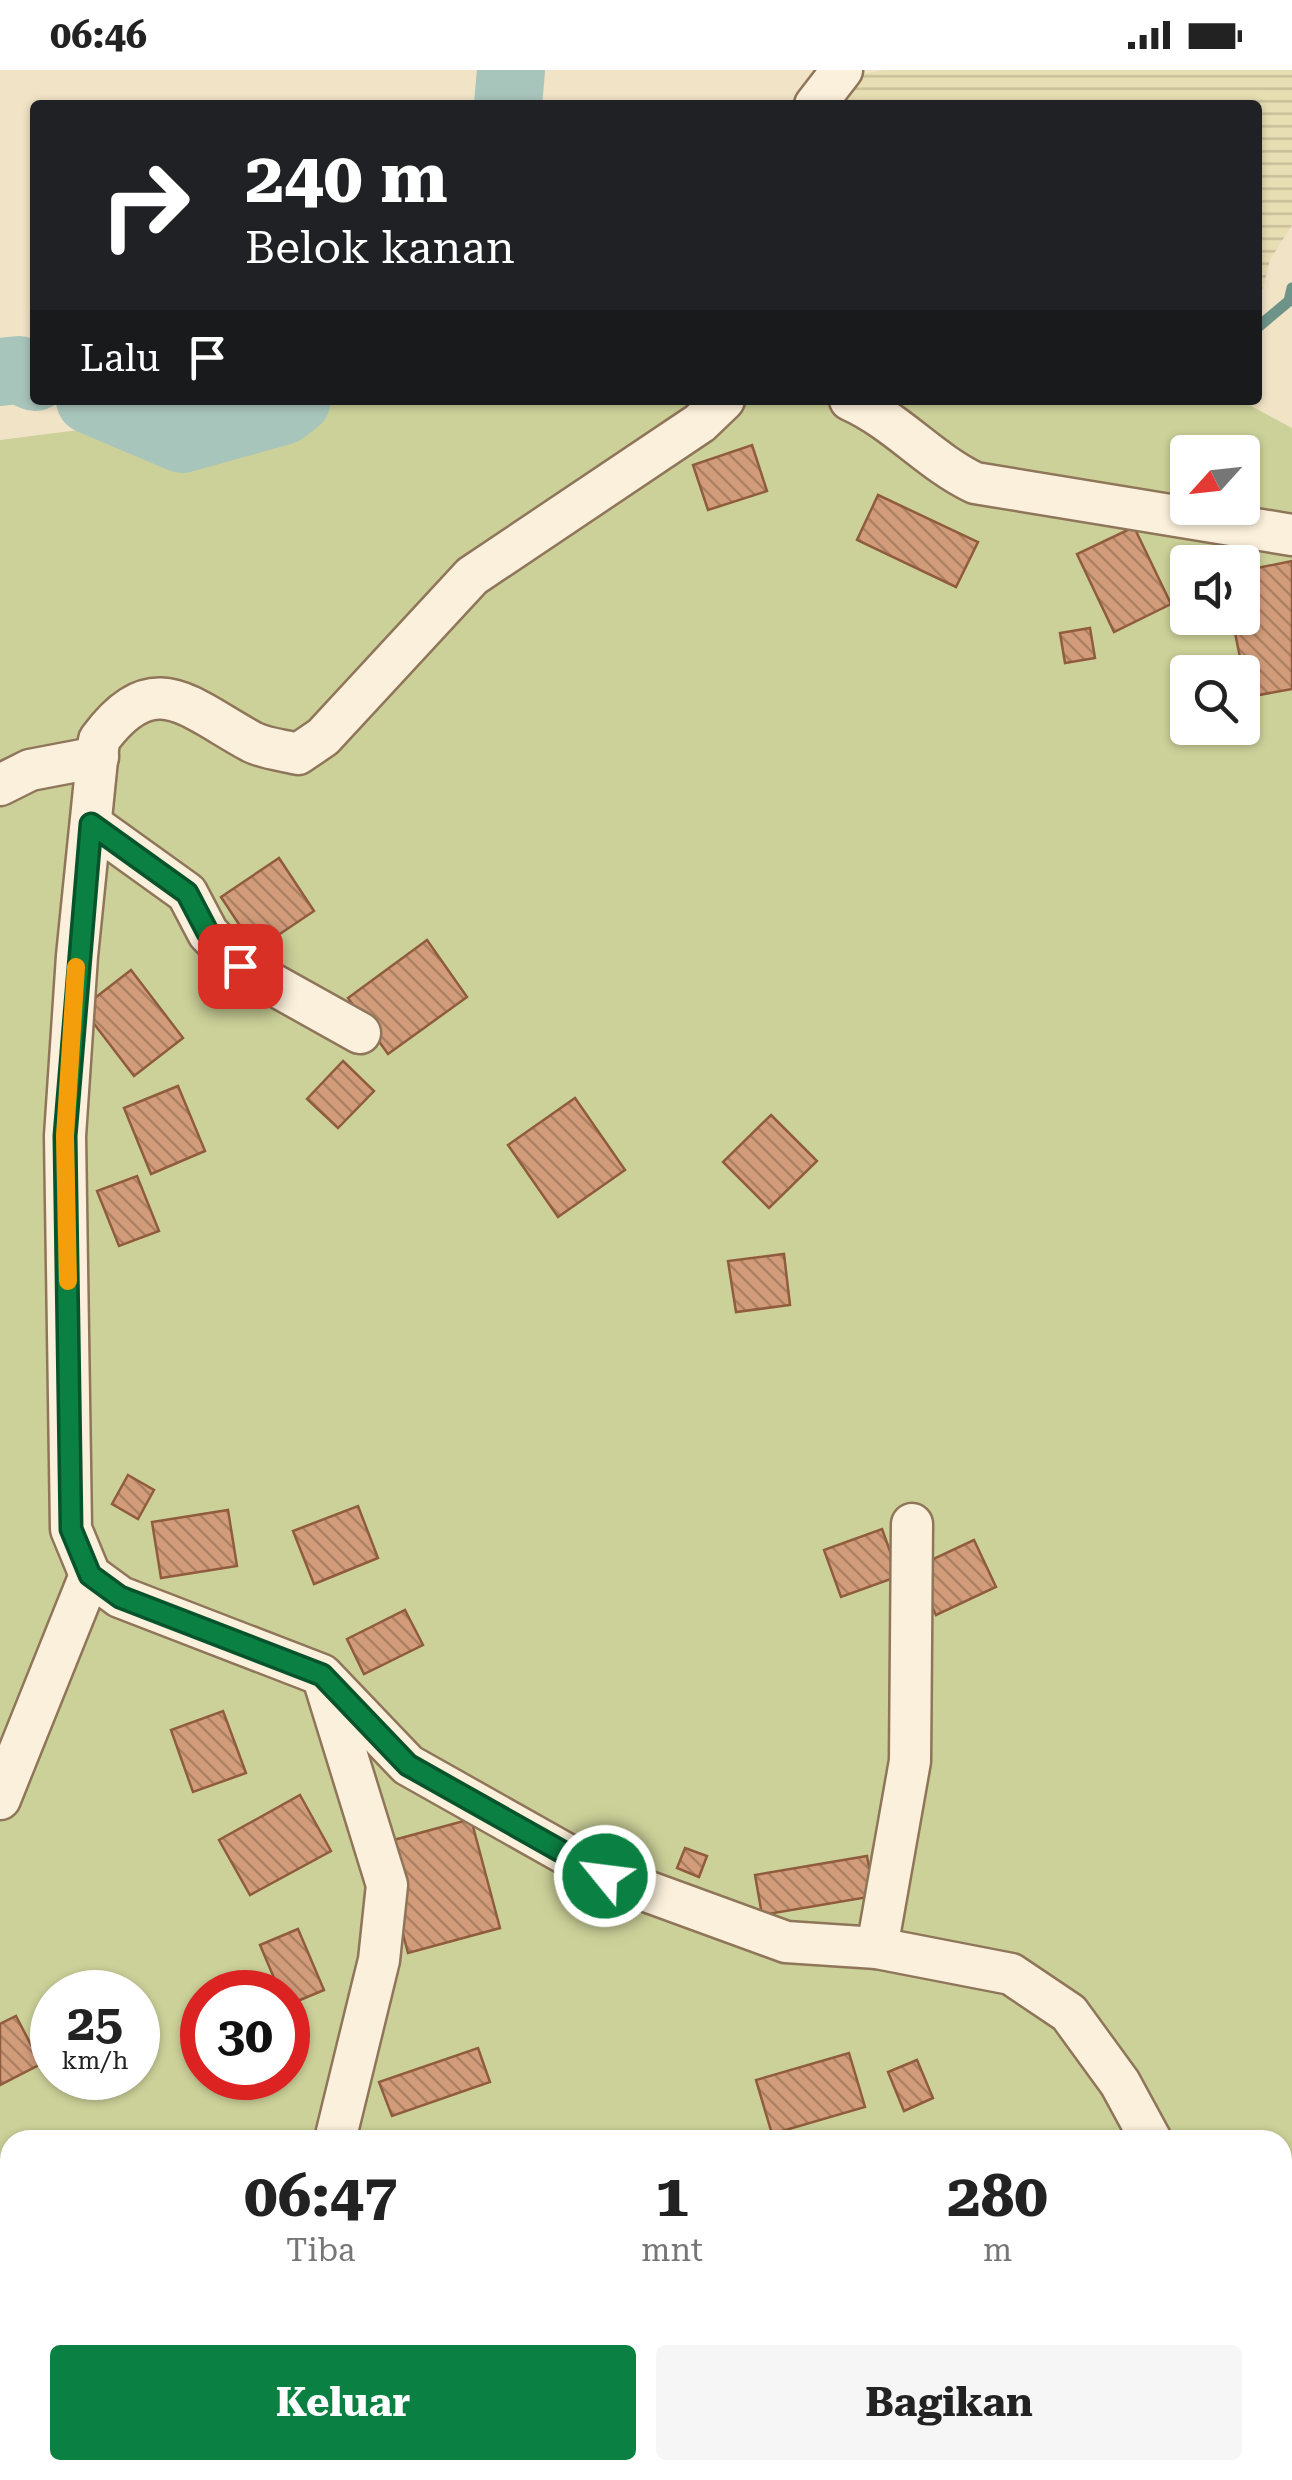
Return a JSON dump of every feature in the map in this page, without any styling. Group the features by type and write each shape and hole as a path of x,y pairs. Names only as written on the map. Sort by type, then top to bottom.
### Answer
{"street":[{"path":"818,100 842,70"},
{"path":"719,405 700,423 472,576 323,737 298,754 257,744 181,698 142,700 120,712 100,740 65,1136 71,1529 90,1575 120,1597 322,1675 408,1765 605,1876 786,1942 877,1948 1012,1974 1069,2013 1120,2083 1146,2130"},
{"path":"859,405 896,427 939,465 975,484 1292,535"},
{"path":"0,785 30,770 98,757"},
{"path":"91,824 187,893 208,933 240,966 360,1033"},
{"path":"877,1948 910,1761 912,1524"},
{"path":"0,1799 90,1575"},
{"path":"322,1675 388,1884 379,1960 337,2130"}],"shaded area":[{"path":"884,70 1292,70 1292,225 1270,260 1262,289 1262,100 838,100 856,75"}],"green space":[{"path":"275,405 1249,405 1292,428 1292,2130 0,2130 0,440"}],"building":[{"path":"752,445 767,491 708,510 693,465"},
{"path":"878,495 978,542 956,587 857,540"},
{"path":"1134,527 1170,604 1114,632 1077,554"},
{"path":"1292,561 1292,689 1260,695 1260,655 1239,655 1235,635 1260,635 1260,567"},
{"path":"1090,628 1095,658 1065,663 1060,633"},
{"path":"279,858 314,911 256,950 221,897"},
{"path":"427,940 467,997 388,1054 348,998"},
{"path":"131,970 183,1038 134,1076 82,1008"},
{"path":"343,1061 374,1091 338,1128 307,1099"},
{"path":"178,1086 205,1151 151,1174 124,1108"},
{"path":"575,1098 625,1170 558,1217 508,1145"},
{"path":"771,1115 817,1161 769,1208 723,1162"},
{"path":"137,1176 159,1231 119,1246 97,1191"},
{"path":"784,1254 790,1305 736,1312 728,1261"},
{"path":"128,1475 154,1490 138,1519 112,1504"},
{"path":"358,1506 378,1558 314,1584 293,1531"},
{"path":"228,1510 237,1566 161,1578 152,1522"},
{"path":"882,1529 899,1576 841,1597 824,1550"},
{"path":"974,1540 996,1587 936,1615 914,1568"},
{"path":"405,1610 423,1645 364,1674 347,1639"},
{"path":"223,1711 246,1773 193,1792 171,1730"},
{"path":"300,1795 331,1851 250,1895 219,1840"},
{"path":"471,1819 500,1928 408,1953 379,1844"},
{"path":"685,1848 707,1856 699,1877 677,1868"},
{"path":"867,1856 874,1896 762,1915 755,1875"},
{"path":"298,1929 324,1990 310,1996 310,1970 271,1970 260,1945"},
{"path":"16,2016 30,2043 30,2070 0,2085 0,2024"},
{"path":"478,2048 490,2082 392,2116 379,2082"},
{"path":"849,2053 865,2107 786,2130 771,2130 756,2080"},
{"path":"917,2060 933,2098 904,2111 888,2072"}],"waterway":[{"path":"508,100 511,70"},
{"path":"1262,324 1289,301 1292,288"},
{"path":"0,372 19,370 30,375"},
{"path":"102,405 182,439 283,411 291,405"}],"slow traffic":[{"path":"68,1281 65,1136 76,967"}],"route":[{"path":"240,966 221,951 187,893 91,824 65,1136 71,1529 90,1575 120,1597 223,1640 322,1675 408,1765 605,1876"}]}
